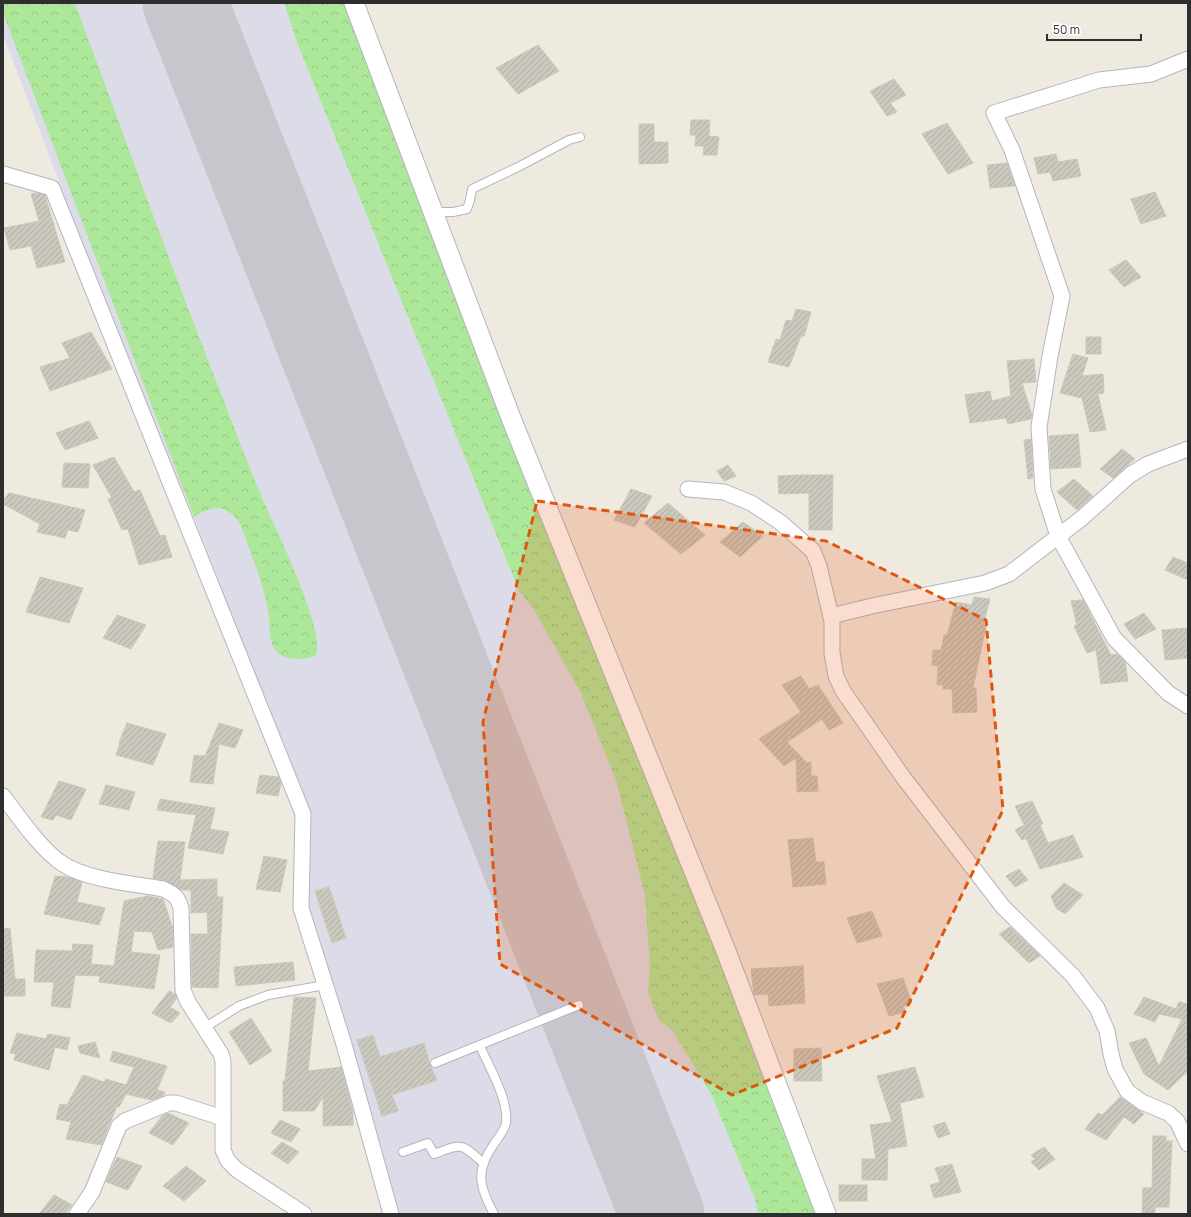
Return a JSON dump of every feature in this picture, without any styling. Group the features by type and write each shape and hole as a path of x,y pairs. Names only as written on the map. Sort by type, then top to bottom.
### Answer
{"street":[{"path":"354,3 511,418 723,943 826,1214"},
{"path":"1188,59 1151,74 1099,80 994,113 1012,150 1062,296 1050,356 1039,427 1043,489 1058,536 1114,638 1168,694 1188,706"},
{"path":"3,174 52,188 303,814 301,908 343,1041 391,1214"},
{"path":"830,616 985,583 1009,574 1082,518 1130,475 1148,464 1188,449"},
{"path":"688,489 724,492 751,503 780,522 813,551 819,566 830,616 836,676 843,691 903,777 1003,907 1073,976 1097,1008 1107,1030 1110,1054 1115,1069 1127,1091 1142,1102 1168,1113 1177,1120 1188,1144"},
{"path":"3,796 49,853 64,865 97,877 163,889 173,894 178,899 181,908 183,990 188,1002 221,1054 223,1061 223,1150 228,1161 238,1170 304,1214"},
{"path":"77,1214 92,1192 119,1126 125,1121 169,1103 176,1102 223,1118"}],"lane":[{"path":"434,212 453,212 467,209 472,188 520,166 569,140 580,137"},
{"path":"204,1028 239,1006 268,995 325,985"},
{"path":"435,1063 579,1005"},
{"path":"480,1046 506,1108 506,1124 483,1162 480,1176 484,1195 494,1214"},
{"path":"402,1152 428,1143 434,1154 457,1146 462,1146 483,1162"}],"highlighted area":[{"path":"537,501 826,541 986,620 1003,810 897,1028 732,1095 500,964 483,722"}],"shaded area":[{"path":"3,3 347,3 821,1214 398,1214 307,902 308,814 194,517 127,359 3,35"}],"green space":[{"path":"3,3 75,3 159,232 211,368 253,475 291,562 308,606 317,643 316,655 312,657 296,659 285,657 274,648 270,635 265,595 240,523 235,517 230,512 219,508 207,510 194,517 3,13"},
{"path":"284,3 347,3 821,1214 758,1214 755,1199 711,1094 672,1030 659,1020 648,993 650,965 645,895 616,780 581,693 533,608 519,591 298,45"}],"building":[{"path":"538,45 559,71 518,94 496,68"},
{"path":"894,79 906,95 890,103 897,112 887,116 870,91"},
{"path":"691,120 710,120 709,136 719,137 717,155 703,155 704,146 695,146 696,135 690,135"},
{"path":"947,123 973,163 948,174 922,134"},
{"path":"639,124 654,124 654,142 668,142 668,163 639,164"},
{"path":"1056,154 1058,162 1077,159 1081,176 1053,181 1050,172 1038,174 1034,158"},
{"path":"1007,163 1015,186 990,188 987,165"},
{"path":"1155,192 1166,216 1141,224 1131,199"},
{"path":"35,193 45,195 65,262 37,268 31,246 10,250 4,228 39,221 31,194"},
{"path":"1126,260 1141,277 1124,287 1109,270"},
{"path":"796,309 811,312 804,336 801,336 789,367 768,362 776,339 780,340 786,320 792,321"},
{"path":"91,332 112,369 50,391 40,367 70,358 62,343"},
{"path":"1086,337 1101,337 1101,354 1086,354"},
{"path":"1073,354 1088,358 1082,376 1103,374 1104,393 1098,394 1106,430 1090,432 1082,398 1060,393"},
{"path":"1034,359 1036,382 1022,383 1032,415 1031,419 1008,424 1006,418 970,423 965,395 990,391 992,401 1011,396 1007,361"},
{"path":"89,421 98,438 65,450 56,433"},
{"path":"1078,434 1081,467 1051,469 1049,436"},
{"path":"1031,439 1033,478 1028,479 1024,440"},
{"path":"1122,449 1135,459 1113,478 1100,469"},
{"path":"114,457 134,492 140,490 160,536 165,535 172,557 139,565 128,529 122,530 108,499 112,498 93,465"},
{"path":"64,463 90,464 88,488 62,487"},
{"path":"728,465 736,476 724,481 717,471"},
{"path":"833,475 832,530 809,530 809,493 779,494 778,476"},
{"path":"1074,479 1093,496 1077,510 1057,492"},
{"path":"631,489 652,496 635,527 614,520"},
{"path":"9,493 85,510 78,532 68,530 65,538 37,532 40,524 3,504 3,501"},
{"path":"668,503 705,535 681,554 644,523"},
{"path":"743,522 763,536 740,557 720,542"},
{"path":"1173,557 1188,563 1188,580 1165,570"},
{"path":"40,577 83,588 69,623 26,612"},
{"path":"974,597 990,599 983,625 986,626 973,688 976,688 977,712 953,713 952,689 943,689 943,685 937,685 938,666 932,665 933,650 941,650 944,635 947,635 956,602 972,605"},
{"path":"1083,600 1111,655 1117,654 1125,662 1128,681 1101,684 1096,650 1087,653 1074,626 1077,625 1071,601"},
{"path":"1144,613 1156,629 1135,639 1124,624"},
{"path":"117,615 146,625 131,649 103,638"},
{"path":"1188,628 1188,643 1186,643 1188,658 1165,660 1162,630"},
{"path":"801,676 809,689 818,685 843,723 829,730 822,719 787,742 807,763 811,762 811,776 817,776 818,791 797,792 796,758 784,766 759,739 801,712 782,685"},
{"path":"127,723 166,734 153,765 116,755"},
{"path":"219,723 243,730 235,748 219,744 213,784 190,782 194,755 205,756"},
{"path":"260,775 279,777 281,784 278,796 256,793"},
{"path":"59,781 86,789 71,820 56,815 53,820 41,817"},
{"path":"106,785 135,792 129,810 99,804"},
{"path":"160,799 215,808 210,829 229,832 223,854 188,848 196,815 157,810"},
{"path":"1032,801 1043,824 1040,825 1048,843 1073,835 1083,857 1040,869 1026,838 1022,840 1015,830 1024,825 1015,806"},
{"path":"813,838 816,862 824,862 826,884 793,887 788,840"},
{"path":"158,841 185,842 180,880 217,879 217,897 223,897 218,988 192,987 191,934 208,934 207,912 191,913 191,890 181,890 167,881 153,878"},
{"path":"264,856 287,860 280,892 256,889"},
{"path":"1019,869 1028,880 1015,887 1006,876"},
{"path":"55,876 69,877 82,882 77,902 105,908 99,925 44,914"},
{"path":"1064,883 1083,895 1065,914 1056,908 1051,896"},
{"path":"329,887 346,938 332,943 315,891"},
{"path":"148,896 163,899 173,929 173,947 158,950 152,932 134,931 131,952 160,955 154,989 99,982 100,976 75,975 70,1008 51,1006 54,982 34,982 36,950 72,951 73,944 93,945 91,964 114,966 124,901"},
{"path":"872,911 882,936 857,943 847,918"},
{"path":"1010,927 1040,956 1029,963 999,934"},
{"path":"10,928 15,979 25,979 25,996 3,996 3,929"},
{"path":"293,962 295,980 236,986 234,967"},
{"path":"803,966 805,1003 769,1006 768,994 754,995 751,969"},
{"path":"903,978 912,1003 903,1006 905,1012 889,1016 877,984"},
{"path":"169,991 175,994 177,998 170,1007 180,1013 171,1023 152,1013"},
{"path":"294,997 316,998 308,1071 341,1067 353,1112 353,1125 323,1126 323,1097 314,1111 283,1111 283,1081 285,1081"},
{"path":"1144,997 1176,1009 1179,1002 1188,1004 1188,1071 1168,1090 1144,1074 1129,1043 1146,1038 1159,1066 1182,1019 1159,1014 1155,1022 1134,1014"},
{"path":"251,1018 272,1051 250,1065 229,1032"},
{"path":"17,1033 46,1039 48,1034 70,1038 67,1050 55,1047 49,1070 14,1060 16,1054 10,1053"},
{"path":"373,1035 380,1057 424,1043 430,1065 437,1080 392,1095 398,1111 382,1116 357,1040"},
{"path":"95,1042 100,1058 80,1053 78,1046"},
{"path":"821,1048 822,1081 794,1081 794,1049"},
{"path":"113,1051 167,1066 157,1090 165,1092 163,1096 152,1100 126,1094 119,1107 117,1106 101,1145 66,1139 71,1122 56,1119 60,1104 67,1105 83,1075 104,1082 106,1079 126,1085 134,1067 110,1061"},
{"path":"915,1067 924,1097 900,1103 907,1146 888,1149 887,1180 862,1180 862,1159 876,1159 870,1125 892,1122 877,1076"},
{"path":"1120,1097 1144,1114 1134,1124 1124,1117 1106,1140 1085,1129 1098,1113 1102,1115"},
{"path":"168,1113 189,1123 173,1145 149,1133 162,1116"},
{"path":"280,1120 300,1129 291,1142 271,1133"},
{"path":"945,1122 950,1134 938,1138 933,1126"},
{"path":"1153,1136 1166,1136 1166,1141 1172,1141 1169,1207 1155,1207 1155,1214 1142,1214 1143,1188 1152,1188"},
{"path":"282,1142 299,1152 288,1164 271,1153"},
{"path":"1044,1147 1055,1159 1039,1170 1031,1162 1035,1159 1031,1155"},
{"path":"117,1157 142,1166 128,1190 106,1182"},
{"path":"952,1164 961,1192 934,1198 930,1185 940,1182 935,1168"},
{"path":"186,1166 206,1181 184,1201 163,1186"},
{"path":"839,1185 867,1185 867,1201 839,1201"},
{"path":"54,1195 72,1205 65,1214 39,1214"}],"runway":[{"path":"185,3 662,1214"}]}
